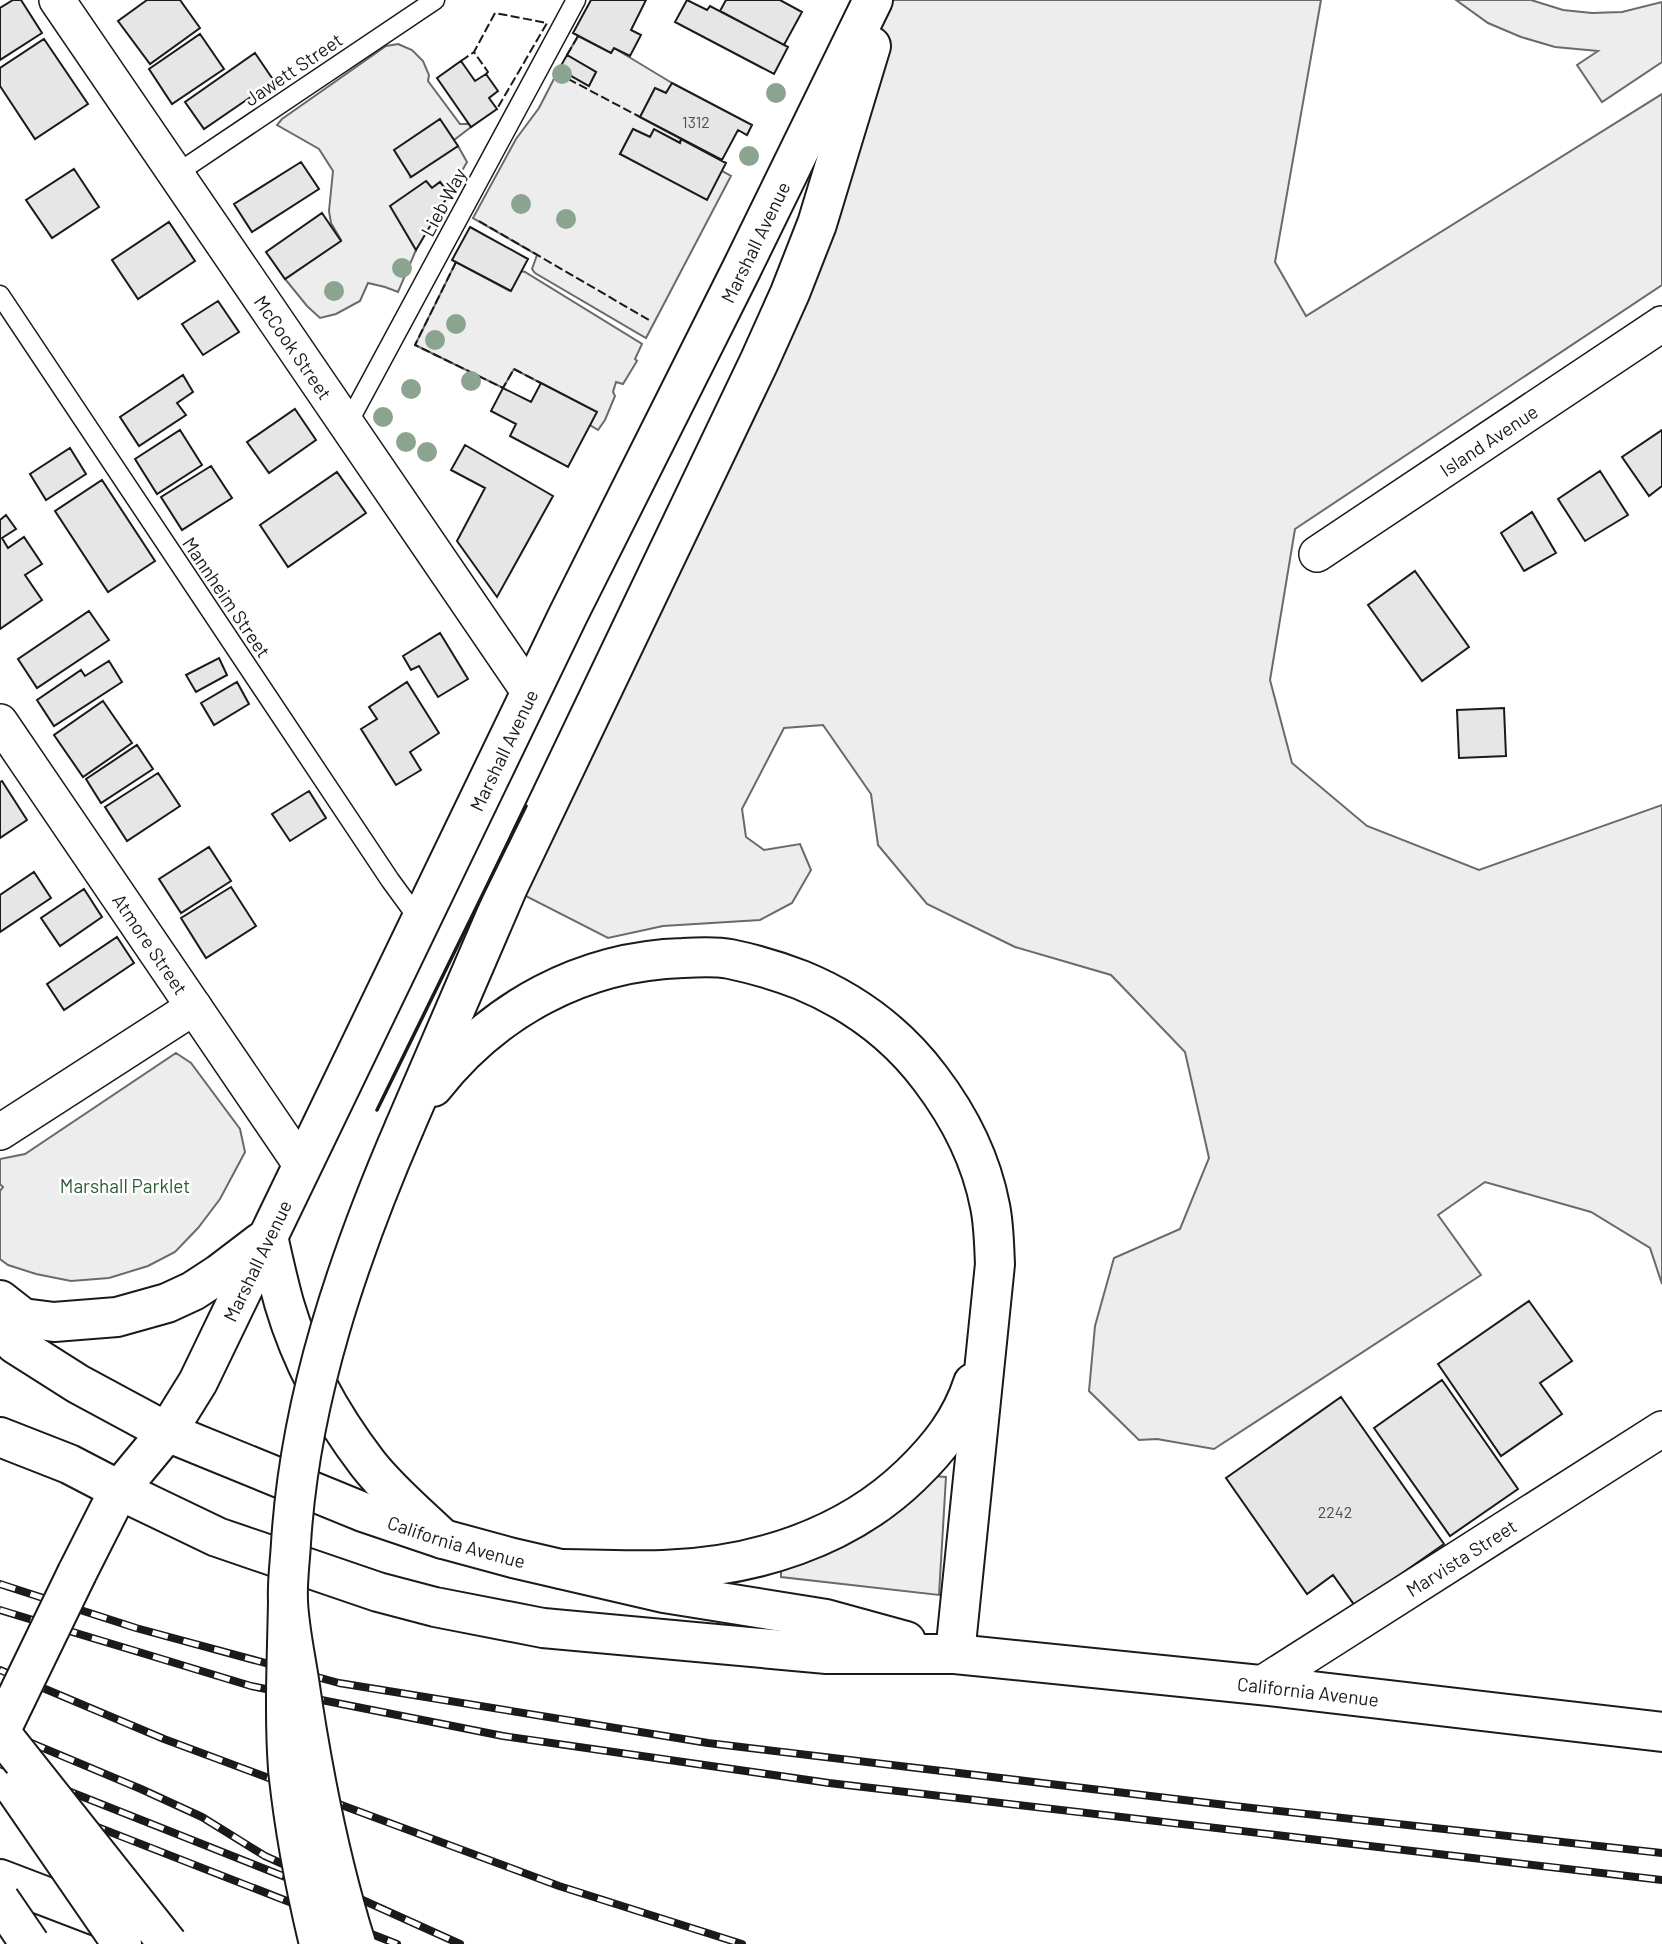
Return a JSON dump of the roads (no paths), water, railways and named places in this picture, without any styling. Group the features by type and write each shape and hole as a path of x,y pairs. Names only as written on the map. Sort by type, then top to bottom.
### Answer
{"main road":[{"name":"Marshall Avenue","path":"0,1732 118,1490 167,1432 198,1382 530,693 873,0"},
{"path":"319,1944 296,1830 288,1768 286,1706 293,1515 302,1450 322,1356 352,1256 375,1194 508,887 790,293 817,224 885,0"},
{"path":"405,1126 460,1056 511,1013 573,980 605,968 635,962 661,958 727,959 788,975 848,1003 894,1038 916,1060 950,1105 962,1126 974,1151 990,1205 994,1233 995,1264 956,1654"},
{"path":"0,1300 23,1318 54,1322 117,1317 143,1311 193,1291 268,1236 285,1305 298,1343 323,1394 369,1464 398,1497 443,1539"},
{"name":"California Avenue","path":"0,1323 15,1344 78,1384 167,1432 363,1511 443,1539 664,1593 826,1619 956,1654"},
{"path":"561,1569 662,1570 738,1562 807,1542 849,1522 904,1482 949,1434 967,1402 988,1334"},
{"name":"California Avenue","path":"0,1437 69,1464 216,1537 378,1592 435,1607 543,1628 827,1654 956,1654 1260,1685 1662,1732"},
{"path":"288,1601 304,1713 323,1816 342,1900 356,1944"},
{"path":"0,1732 167,1944"},
{"path":"0,1766 122,1944"},
{"path":"0,1879 167,1944"},
{"path":"0,1913 46,1896"},
{"path":"0,1900 30,1944"}],"street":[{"name":"McCook Street","path":"57,0 530,693"},
{"name":"Island Avenue","path":"1317,554 1662,324"},
{"name":"Atmore Street","path":"0,722 302,1166"},
{"path":"0,1132 194,1007"},
{"name":"Marvista Street","path":"1260,1685 1662,1429"}],"lane":[{"name":"Jawett Street","path":"176,174 435,0"},
{"name":"Lieb Way","path":"347,425 576,0"},
{"name":"Mannheim Street","path":"0,295 420,921"}],"railway":[{"path":"0,1584 136,1628 339,1683 708,1743 1234,1806 1662,1853"},
{"path":"0,1610 251,1686 503,1736 829,1783 1662,1880"},
{"path":"0,1670 164,1739 559,1886 742,1944"},
{"path":"0,1730 202,1817 265,1856 460,1944"},
{"path":"0,1764 298,1882"},
{"path":"0,1789 397,1944"}],"park label":[{"name":"Marshall Parklet","path":"125,1185"}]}
